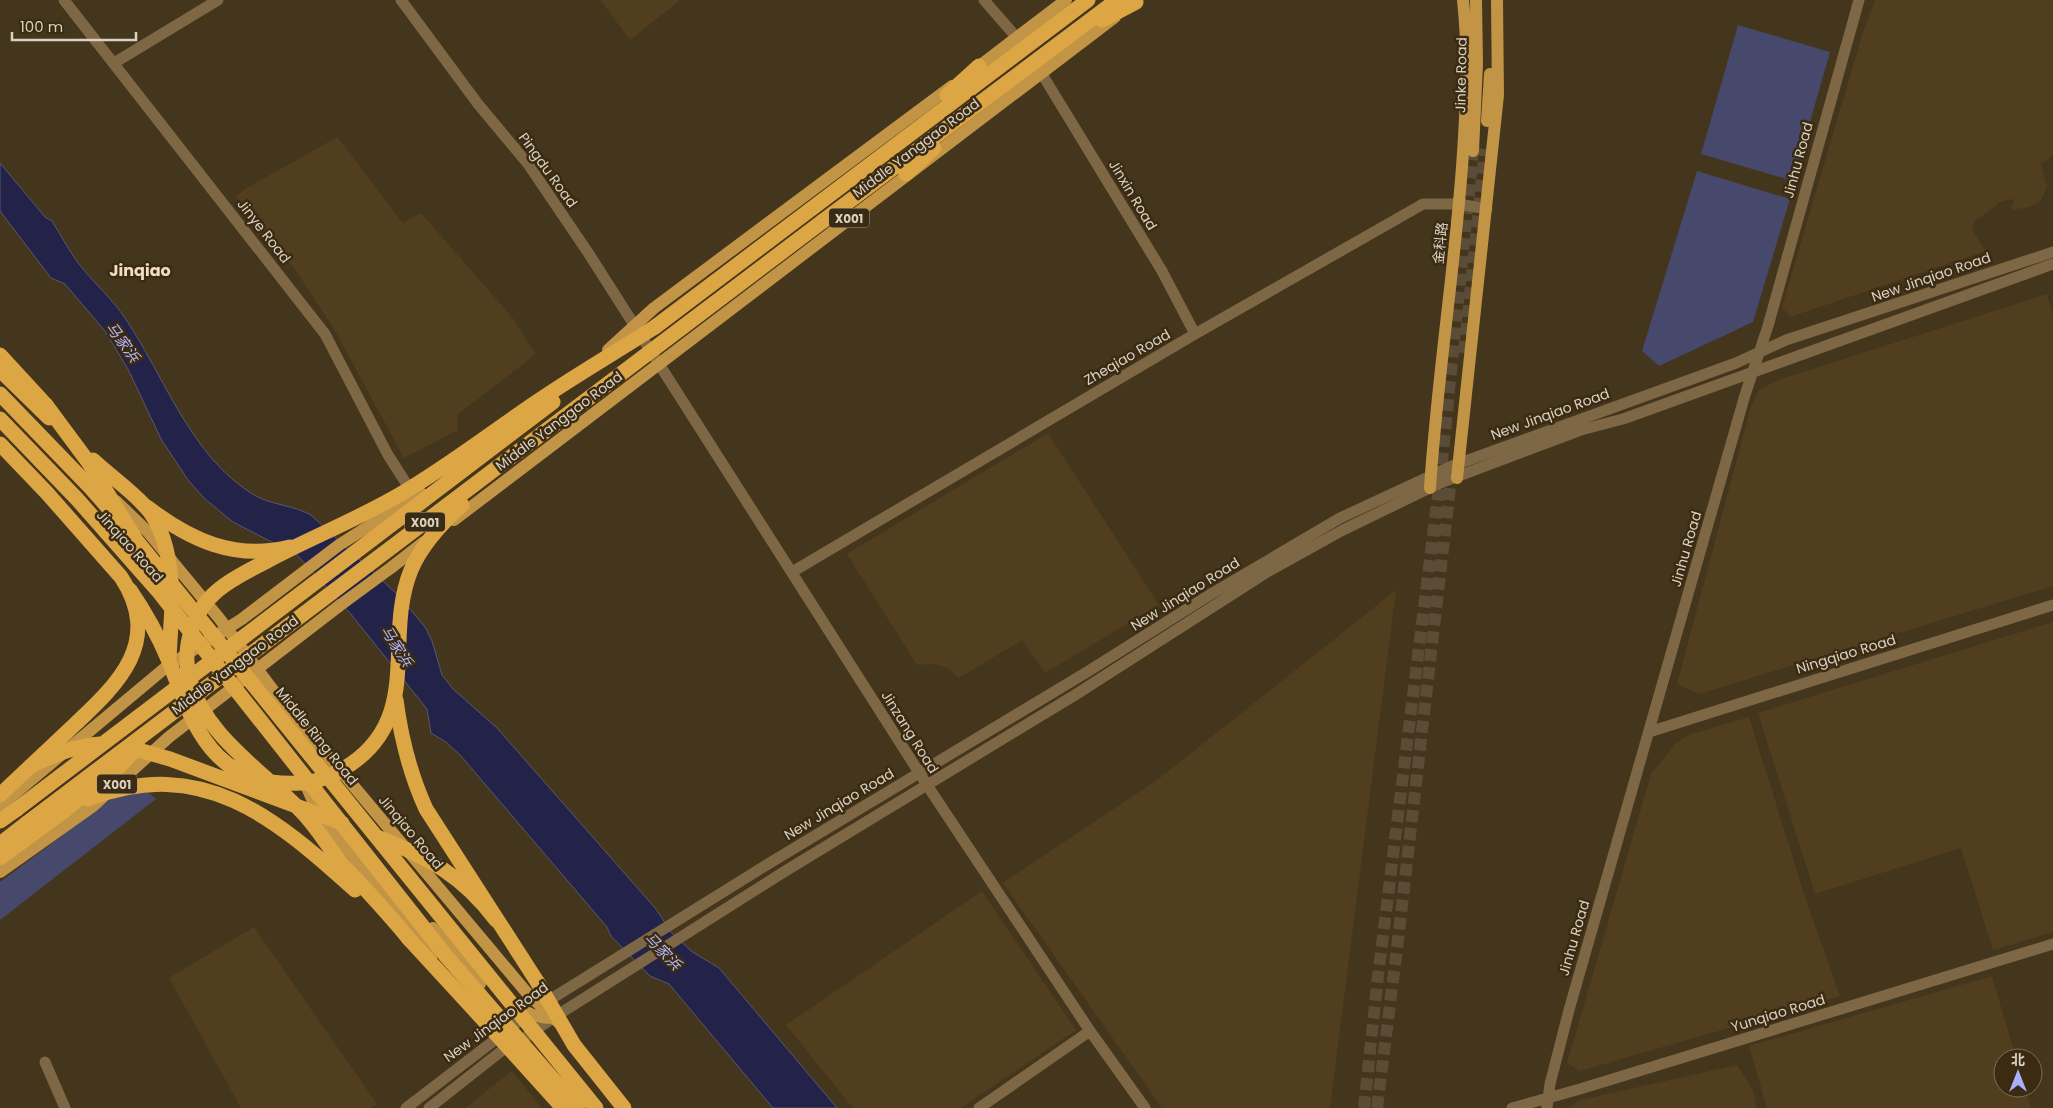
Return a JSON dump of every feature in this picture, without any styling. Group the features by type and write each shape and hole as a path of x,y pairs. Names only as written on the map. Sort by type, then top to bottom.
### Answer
{"highway":[{"name":"Middle Yanggao Road","path":"0,821 1088,0"},
{"path":"1061,42 1138,1"},
{"name":"Middle Yanggao Road","path":"0,844 1114,2"},
{"path":"873,162 979,66"},
{"path":"906,174 988,96"},
{"path":"563,1108 409,939 342,863 302,812 220,734 196,697 189,677 186,655 191,632 200,610 216,592 234,579 298,544 377,508 421,482 540,399 655,327"},
{"path":"0,355 46,405 89,463 136,540"},
{"path":"0,370 100,467 144,505 176,528 212,546 257,552 298,544"},
{"path":"604,387 481,487 451,515 422,549 412,569 401,608 396,700 404,751 414,782 426,809 538,984 574,1045 624,1108"},
{"name":"Middle Ring Road","path":"0,394 90,487 136,540 596,1108"},
{"path":"0,419 78,499 159,592 460,972 545,1087"},
{"path":"0,444 92,542 130,590 157,634 184,700 205,740 219,757 238,770 255,779 280,784 309,783 338,774 362,756 376,741 396,700"},
{"path":"0,858 64,812 128,759 145,737 156,715 165,688 170,644 171,577 160,531 144,505"},
{"path":"0,795 110,691 131,661 136,646 138,629 136,610 130,590"},
{"path":"31,766 62,751 101,744 120,746 162,756 377,837 432,860 469,888 496,920"},
{"path":"64,812 88,799 138,784 184,784 208,790 269,818 303,844 409,939"},
{"path":"460,972 577,1108"}],"main road":[{"name":"Middle Yanggao Road","path":"0,806 165,668 210,640 356,534 416,498 579,374 654,308 885,134 979,66 1014,34 1066,0"},
{"name":"金科路","path":"1430,482 1459,204 1465,115 1467,34 1463,0"},
{"name":"Jinke Road","path":"1476,0 1479,150 1490,83 1488,0"},
{"path":"1457,478 1498,95 1497,0"},
{"name":"Middle Yanggao Road","path":"0,872 93,806 168,736 659,365 906,174 1138,1"},
{"name":"Jinqiao Road","path":"0,363 98,464 113,482 138,522"},
{"name":"Jinqiao Road","path":"0,387 87,476 138,522 227,628 344,775 527,993 553,1018 632,1108"},
{"name":"Jinqiao Road","path":"0,428 98,532 198,648 229,690 305,783 336,813 514,1025 523,1040 577,1108"},
{"path":"98,532 115,534 126,539 210,640 240,666 247,669 257,668"},
{"path":"198,648 206,647 212,650 243,679 312,760 323,768 344,775"},
{"name":"Jinqiao Road","path":"305,783 320,817 503,1034"},
{"path":"426,920 459,936 519,1007 529,1014 540,1018 553,1018"},
{"path":"503,1034 523,1040"}],"street":[{"name":"Jinye Road","path":"64,0 325,334 388,455 416,498"},
{"path":"114,63 218,0"},
{"name":"Pingdu Road","path":"402,0 478,104 528,164 659,365"},
{"path":"984,0 1014,34"},
{"name":"Jinhu Road","path":"1547,1103 1569,1010 1753,371 1768,326 1859,0"},
{"name":"Jinxin Road","path":"1042,74 1162,272 1194,334"},
{"name":"Zheqiao Road","path":"792,572 1194,334 1423,204 1459,204 1487,209"},
{"name":"New Jinqiao Road","path":"429,1108 504,1049 523,1040 553,1018 688,933 1268,572 1430,482 1460,463 1736,363 1786,340 2053,252"},
{"name":"New Jinqiao Road","path":"406,1108 540,1006 623,953 1211,594 1323,528 1430,482 1457,478 1581,430 1623,419 2053,264"},
{"name":"Jinzang Road","path":"659,365 927,786 1090,1031 1145,1108"},
{"name":"Ningqiao Road","path":"1649,732 2053,605"},
{"name":"Yunqiao Road","path":"1512,1108 1547,1103 2053,944"},
{"path":"979,1108 1090,1031"},
{"path":"45,1062 65,1108"}],"shaded area":[{"path":"600,0 679,0 679,1 630,40"},
{"path":"1875,0 2053,0 2053,155 2041,164 2047,187 2041,200 2030,207 2011,210 2014,199 2002,201 1975,221 1972,230 1986,251 1790,317 1782,307 1863,32"},
{"path":"1738,25 1830,52 1793,181 1701,154"},
{"path":"337,137 403,223 421,213 512,317 536,354 457,415 458,430 404,458 334,329 294,268 235,197 245,189"},
{"path":"1697,171 1790,199 1753,322 1659,366 1642,351"},
{"path":"2047,294 2053,316 2053,586 1699,694 1677,684 1751,406 1759,390 1778,380"},
{"path":"1048,433 1159,605 1045,673 1022,640 959,678 947,668 932,664 917,665 847,554"},
{"path":"1396,590 1330,1108 1162,1108 1003,883 1156,781"},
{"path":"2053,622 2053,932 1993,950 1961,848 1815,894 1758,713"},
{"path":"1749,717 1806,900 1840,996 1580,1071 1567,1063 1651,774 1675,744 1688,735"},
{"path":"135,781 156,799 0,920 0,882"},
{"path":"982,891 1076,1030 961,1108 853,1108 786,1025"},
{"path":"254,927 377,1104 371,1108 241,1108 169,978"},
{"path":"1992,976 2013,1048 1993,1048 1993,1098 2028,1098 2031,1108 1767,1108 1749,1046"},
{"path":"1737,1065 1753,1090 1757,1108 1568,1108 1580,1100"},
{"path":"512,1071 542,1108 465,1108"}],"water":[{"name":"马家浜","path":"0,163 45,217 52,221 79,264 120,311 180,414 212,459 232,479 254,495 311,515 399,596 425,627 432,641 442,675 453,689 497,728 656,909 671,932 691,951 719,968 837,1108 773,1108 669,984 650,976 611,936 607,927 461,756 446,742 431,733 427,709 350,613 297,555 233,522 205,499 188,480 161,439 128,369 105,331 65,284 51,278 0,211"}],"tunnel":[{"path":"1464,353 1485,149"},
{"path":"1364,1108 1378,976 1441,471 1473,151"},
{"path":"1377,1108 1452,470"}],"district":[{"name":"Jinqiao","path":"140,270"}]}
